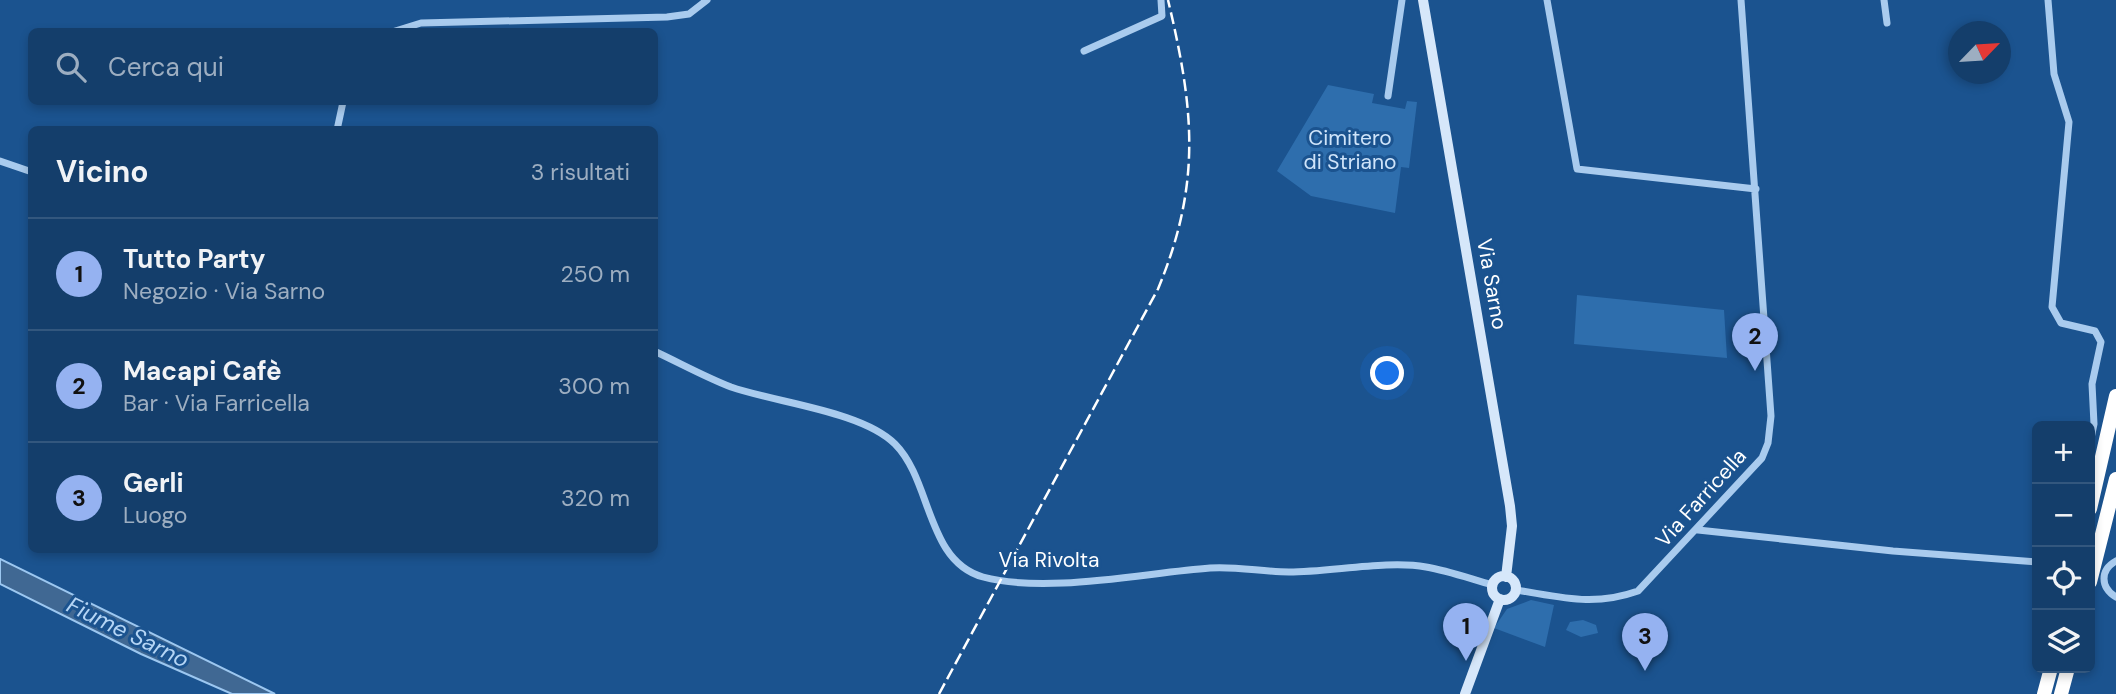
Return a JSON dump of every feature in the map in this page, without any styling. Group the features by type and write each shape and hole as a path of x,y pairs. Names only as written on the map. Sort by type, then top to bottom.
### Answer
{"highway":[{"path":"2095,487 2116,396"},
{"path":"2095,560 2116,479"},
{"path":"2044,694 2049,673"},
{"path":"2061,694 2067,673"}],"main road":[{"name":"Via Sarno","path":"1423,0 1510,506 1512,526 1506,577"},
{"path":"1500,577 1506,577 1515,583 1516,590 1510,599 1500,599 1493,592 1493,584 1500,577"},
{"path":"1465,694 1500,599"}],"street":[{"path":"405,28 421,23 667,17 689,14 707,0"},
{"path":"1084,51 1162,16 1161,0"},
{"path":"1388,96 1402,0"},
{"path":"1547,0 1577,169 1756,189"},
{"name":"Via Farricella","path":"1516,590 1589,601 1620,598 1638,591 1698,530 1762,458 1768,443 1770,416 1741,0"},
{"path":"1884,0 1887,23"},
{"path":"2048,0 2054,74 2070,122 2052,307 2061,323 2095,331 2101,342 2092,384 2094,421"},
{"path":"338,126 342,105"},
{"path":"0,161 28,171"},
{"name":"Via Rivolta","path":"658,353 731,387 857,422 880,432 896,445 908,461 937,532 950,553 962,566 980,576 1020,582 1055,582 1214,567 1332,572 1395,565 1426,567 1493,584"},
{"path":"1698,530 1894,551 2032,562"},
{"path":"2116,561 2109,565 2104,574 2106,589 2116,597"},
{"path":"2095,571 2104,574"}],"green space":[{"name":"Cimitero di Striano","path":"1328,85 1374,94 1372,103 1405,109 1407,101 1417,102 1409,168 1401,167 1395,213 1311,196 1277,171"},
{"path":"1577,295 1724,310 1727,358 1574,344"},
{"path":"1531,600 1554,605 1545,647 1494,628 1507,609"},
{"path":"1583,620 1596,625 1598,633 1581,637 1566,630 1570,622"}],"water":[{"name":"Fiume Sarno","path":"0,559 275,694 232,694 141,654 0,584"}],"railway":[{"path":"939,694 1158,289 1172,251 1182,214 1189,146 1184,76 1168,0"}],"place":[{"name":"Macapi Cafè","path":"1755,371"},
{"name":"Tutto Party","path":"1466,661"},
{"name":"Gerli","path":"1645,671"}]}
